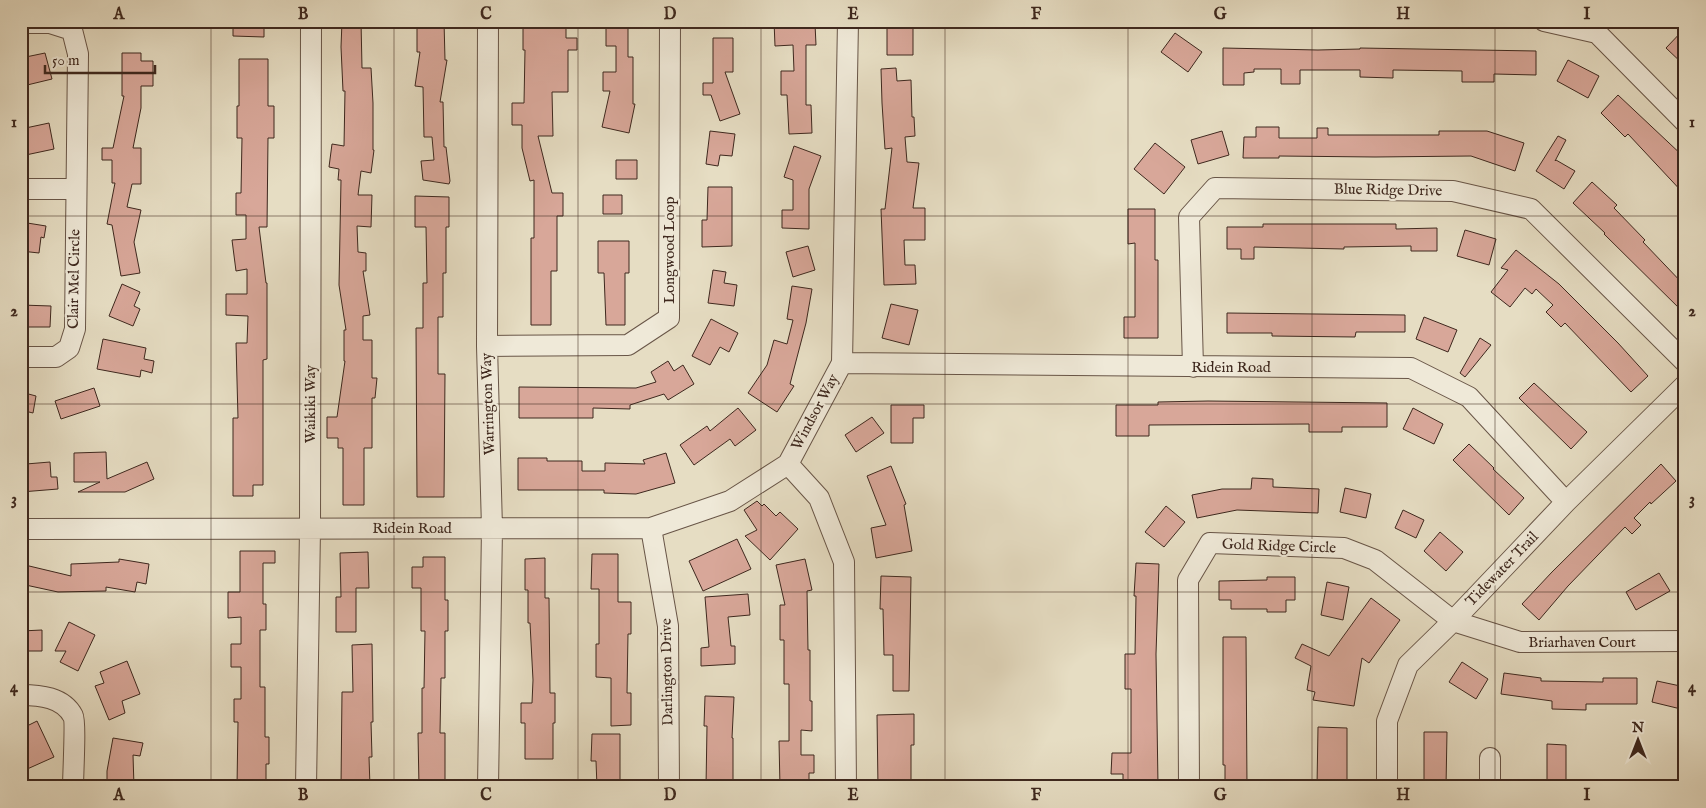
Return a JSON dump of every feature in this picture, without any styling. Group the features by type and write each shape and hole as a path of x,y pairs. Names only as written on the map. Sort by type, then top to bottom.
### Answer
{"street":[{"name":"Waikiki Way","path":"306,787 310,529 311,21"},
{"name":"Warrington Way","path":"488,21 487,346 492,528 488,787"},
{"name":"Longwood Loop","path":"487,346 628,346 669,318 670,21"},
{"name":"Windsor Way","path":"846,787 844,562 819,498 788,464 842,363 848,21"},
{"path":"1544,21 1597,34 1685,122"},
{"name":"Clair Mel Circle","path":"21,23 50,23 72,30 78,54 75,329 69,348 56,356 21,357"},
{"name":"Blue Ridge Drive","path":"1193,367 1189,217 1215,188 1453,191 1531,209 1685,362"},
{"path":"21,189 76,189"},
{"name":"Ridein Road","path":"842,363 1411,368 1469,397 1566,502"},
{"name":"Tidewater Trail","path":"1387,787 1387,721 1408,665 1453,621 1566,502 1685,385"},
{"name":"Ridein Road","path":"21,529 651,528 730,501 788,464"},
{"name":"Darlington Drive","path":"651,528 668,626 669,787"},
{"name":"Gold Ridge Circle","path":"1189,787 1188,580 1210,543 1344,548 1375,560 1453,621"},
{"name":"Briarhaven Court","path":"1453,621 1520,642 1685,641"},
{"path":"21,695 42,695 62,703 74,717 73,787"},
{"path":"1490,758 1490,787"}],"building":[{"path":"233,21 264,21 264,37 233,36"},
{"path":"342,21 361,21 362,68 371,68 373,103 374,150 371,173 361,171 358,195 372,195 371,227 357,226 358,252 366,253 366,271 363,271 370,315 363,316 363,340 372,340 372,378 377,378 375,398 372,398 372,448 364,448 364,505 343,505 343,448 338,448 338,438 327,438 327,417 337,417 345,361 344,330 346,330 339,285 341,180 338,180 339,169 329,167 332,144 344,146 345,91 343,91 341,47"},
{"path":"417,21 444,21 445,60 447,60 440,102 443,102 444,147 446,147 449,184 423,180 421,161 434,160 432,137 424,137 423,87 415,86 420,52 417,52"},
{"path":"523,21 556,21 556,25 566,26 566,38 577,38 577,50 568,50 568,92 552,92 553,136 538,136 552,193 563,193 563,216 557,216 557,271 551,271 551,325 531,325 531,238 534,238 534,180 530,181 522,148 522,125 512,125 512,103 524,103 525,50 523,50"},
{"path":"606,21 628,21 628,57 633,57 633,104 635,104 629,133 602,127 610,91 603,91 603,72 616,72 616,46 606,46"},
{"path":"774,21 805,21 805,25 815,24 816,45 806,45 806,105 811,105 812,133 789,134 787,95 781,95 781,71 794,71 793,45 775,46"},
{"path":"887,21 913,21 913,55 887,55"},
{"path":"1685,28 1685,66 1666,48"},
{"path":"1175,33 1202,52 1188,72 1161,52"},
{"path":"713,38 733,38 733,72 725,72 740,114 720,121 711,95 703,95 703,83 713,83"},
{"path":"1223,48 1536,51 1536,75 1494,74 1494,82 1462,82 1462,71 1393,70 1393,78 1360,77 1360,70 1300,70 1300,84 1281,84 1281,69 1254,69 1254,72 1244,73 1244,85 1223,85"},
{"path":"45,53 52,79 23,86 21,58"},
{"path":"122,53 141,53 141,61 153,61 153,86 141,86 141,108 133,148 141,148 141,184 132,184 127,207 141,210 134,242 140,273 121,276 112,225 107,224 115,183 112,183 112,160 102,160 102,148 113,148 124,96 122,96"},
{"path":"239,59 268,59 268,106 274,106 274,138 268,138 267,227 259,227 267,283 267,359 263,360 263,485 253,485 253,496 233,496 233,418 238,418 236,343 247,343 248,316 226,315 226,294 247,294 247,269 236,271 232,240 246,239 246,215 236,215 236,193 241,193 242,138 237,138"},
{"path":"1568,60 1599,76 1588,98 1557,81"},
{"path":"896,68 897,81 911,80 912,117 914,117 915,136 905,137 907,162 919,163 913,208 925,208 925,240 904,240 905,265 915,265 916,284 884,285 881,209 885,209 892,148 885,149 881,69"},
{"path":"1618,95 1685,158 1685,195 1628,134 1625,137 1601,113"},
{"path":"49,123 54,149 21,156 21,129"},
{"path":"1256,127 1279,127 1279,138 1317,138 1317,128 1328,128 1328,135 1439,135 1439,131 1487,131 1524,143 1515,171 1471,156 1279,156 1279,158 1243,158 1244,137 1256,137"},
{"path":"710,131 735,134 732,156 720,155 718,166 706,164"},
{"path":"1222,131 1229,155 1198,164 1191,140"},
{"path":"1558,136 1566,140 1555,161 1575,171 1564,189 1536,171"},
{"path":"1155,143 1185,167 1164,194 1134,169"},
{"path":"794,146 821,156 809,189 809,229 782,228 782,210 793,210 793,180 784,177"},
{"path":"616,160 637,160 637,179 616,179"},
{"path":"1592,182 1617,205 1614,208 1685,286 1685,314 1573,203"},
{"path":"708,187 732,187 732,246 702,247 702,220 707,220"},
{"path":"603,195 622,195 622,214 603,214"},
{"path":"415,196 449,197 449,227 446,227 446,273 443,273 443,317 438,317 438,374 445,374 444,497 417,497 416,328 423,328 423,283 427,283 426,227 415,227"},
{"path":"1128,209 1155,209 1155,260 1158,260 1158,338 1124,338 1124,317 1135,317 1135,243 1128,244"},
{"path":"21,222 46,226 44,238 41,237 39,253 21,251"},
{"path":"1263,224 1396,224 1396,229 1437,228 1437,251 1411,251 1411,246 1344,247 1344,249 1254,247 1254,259 1241,259 1241,249 1227,249 1227,227 1263,227"},
{"path":"1465,230 1496,239 1489,265 1457,256"},
{"path":"598,241 629,241 629,273 625,273 625,325 606,325 604,273 598,273"},
{"path":"808,246 815,270 793,277 786,252"},
{"path":"1516,250 1559,284 1648,376 1631,392 1565,323 1561,327 1546,312 1553,305 1536,289 1532,294 1525,288 1510,307 1491,292 1508,270 1501,268"},
{"path":"713,270 726,272 724,283 737,285 734,306 708,303"},
{"path":"122,284 140,292 134,306 140,309 133,326 109,316"},
{"path":"792,286 812,289 806,323 790,384 794,386 777,412 748,393 767,365 774,340 787,344 793,320 787,319"},
{"path":"891,304 918,310 909,345 882,338"},
{"path":"21,305 51,306 50,327 21,327"},
{"path":"1227,313 1405,315 1405,332 1356,332 1355,337 1272,336 1272,333 1227,333"},
{"path":"1424,317 1457,330 1448,352 1416,339"},
{"path":"711,319 738,333 729,352 720,347 710,365 692,356"},
{"path":"1480,338 1491,345 1465,377 1460,373"},
{"path":"103,339 146,348 144,359 154,361 152,373 141,370 140,377 97,369"},
{"path":"668,361 674,371 683,365 694,384 668,400 664,394 630,405 630,409 593,408 593,418 519,418 519,387 636,388 656,382 651,372"},
{"path":"1534,383 1587,432 1571,449 1519,398"},
{"path":"94,388 100,406 61,419 55,401"},
{"path":"21,392 36,396 33,413 21,410"},
{"path":"1158,402 1387,403 1387,427 1342,427 1342,432 1309,432 1309,424 1149,425 1149,436 1116,436 1116,405 1158,405"},
{"path":"891,405 924,405 924,418 913,418 913,443 891,443"},
{"path":"738,408 756,430 735,446 730,439 694,465 680,445 707,426 710,431"},
{"path":"1413,408 1443,424 1434,444 1403,429"},
{"path":"872,417 884,433 856,452 845,435"},
{"path":"1469,444 1524,498 1509,515 1453,460"},
{"path":"106,452 107,479 147,462 154,479 125,492 78,492 100,482 74,482 74,453"},
{"path":"666,453 675,483 636,494 604,493 604,490 518,490 518,458 547,458 547,461 582,461 582,471 605,471 605,463 645,464 643,460"},
{"path":"50,462 51,477 57,477 58,489 21,492 21,472 26,472 26,464"},
{"path":"1661,464 1676,481 1634,518 1641,525 1632,534 1625,527 1568,586 1539,620 1522,604"},
{"path":"891,466 906,504 904,505 912,551 876,558 871,528 886,525 867,476"},
{"path":"1252,478 1273,479 1273,487 1319,489 1318,513 1237,510 1197,518 1192,495 1222,489 1251,489"},
{"path":"1345,488 1371,494 1366,518 1340,512"},
{"path":"757,501 762,506 764,504 776,516 780,512 798,529 770,560 745,536 757,530 744,510"},
{"path":"1166,506 1185,522 1164,547 1145,532"},
{"path":"1403,510 1424,520 1416,538 1395,528"},
{"path":"1440,532 1463,552 1446,571 1424,551"},
{"path":"737,539 751,569 703,591 689,561"},
{"path":"240,551 275,551 275,563 263,563 263,604 266,604 266,630 260,630 260,687 265,687 265,737 269,737 269,764 266,764 266,787 237,787 238,722 234,722 234,699 241,699 241,667 231,667 231,644 241,644 241,617 228,618 228,592 240,592"},
{"path":"368,552 369,588 356,588 356,632 336,632 336,597 341,597 340,553"},
{"path":"592,554 618,554 618,602 631,602 631,634 628,634 627,693 631,693 631,725 611,726 611,678 596,677 596,644 599,644 599,589 591,589"},
{"path":"423,557 445,557 445,600 448,600 448,631 445,631 445,678 441,678 440,733 445,733 445,787 419,787 418,733 422,733 425,631 421,631 421,588 412,588 412,567 423,567"},
{"path":"545,558 545,598 549,598 550,693 555,693 553,759 525,759 525,723 521,723 521,703 532,703 533,680 530,623 528,623 528,590 525,590 525,559"},
{"path":"119,559 149,564 146,584 137,582 135,592 106,587 106,591 58,592 21,584 25,565 71,576 71,564 119,562"},
{"path":"805,559 812,590 807,591 812,731 801,730 801,755 814,755 814,773 809,773 809,787 780,787 779,741 789,741 789,684 784,684 784,640 780,640 780,605 785,605 776,565"},
{"path":"1136,563 1159,564 1156,654 1158,785 1123,785 1123,774 1111,774 1112,753 1131,753 1131,689 1125,689 1125,654 1135,654 1136,596 1134,596"},
{"path":"1659,573 1670,591 1636,610 1626,592"},
{"path":"881,576 911,577 909,691 893,691 893,655 884,655 883,609 880,609"},
{"path":"1267,577 1295,577 1295,600 1286,600 1286,612 1267,612 1267,609 1231,609 1231,600 1219,600 1219,581 1267,580"},
{"path":"1327,582 1349,587 1343,620 1321,615"},
{"path":"748,594 750,615 728,617 731,646 735,646 735,664 701,666 701,648 709,647 705,597"},
{"path":"1371,598 1400,620 1369,663 1362,658 1354,706 1313,700 1315,692 1307,690 1311,666 1295,658 1302,644 1329,656"},
{"path":"69,622 95,635 78,671 60,662 66,651 55,651"},
{"path":"42,630 42,651 21,651 21,631"},
{"path":"1223,637 1246,637 1247,787 1225,787 1225,765 1223,765"},
{"path":"372,644 373,722 371,722 372,757 369,757 370,787 341,787 342,692 353,692 352,645"},
{"path":"127,661 140,694 122,701 125,713 109,720 95,686 104,683 100,672"},
{"path":"1462,662 1488,679 1476,699 1449,682"},
{"path":"1504,673 1541,678 1541,681 1603,682 1603,678 1637,678 1637,704 1586,704 1586,710 1552,709 1552,701 1501,694"},
{"path":"1657,681 1685,687 1685,710 1652,702"},
{"path":"705,696 734,697 732,738 733,787 706,787 707,726 704,726"},
{"path":"914,714 914,745 911,745 911,787 878,787 877,715"},
{"path":"37,721 54,757 25,770 21,762 21,729"},
{"path":"1318,727 1347,728 1347,787 1317,787"},
{"path":"1424,732 1447,732 1446,787 1424,787"},
{"path":"592,734 620,734 620,787 597,787 596,761 591,761"},
{"path":"113,738 143,743 140,756 133,755 134,787 107,787 107,771"},
{"path":"1547,744 1566,745 1566,781 1547,781"}]}
